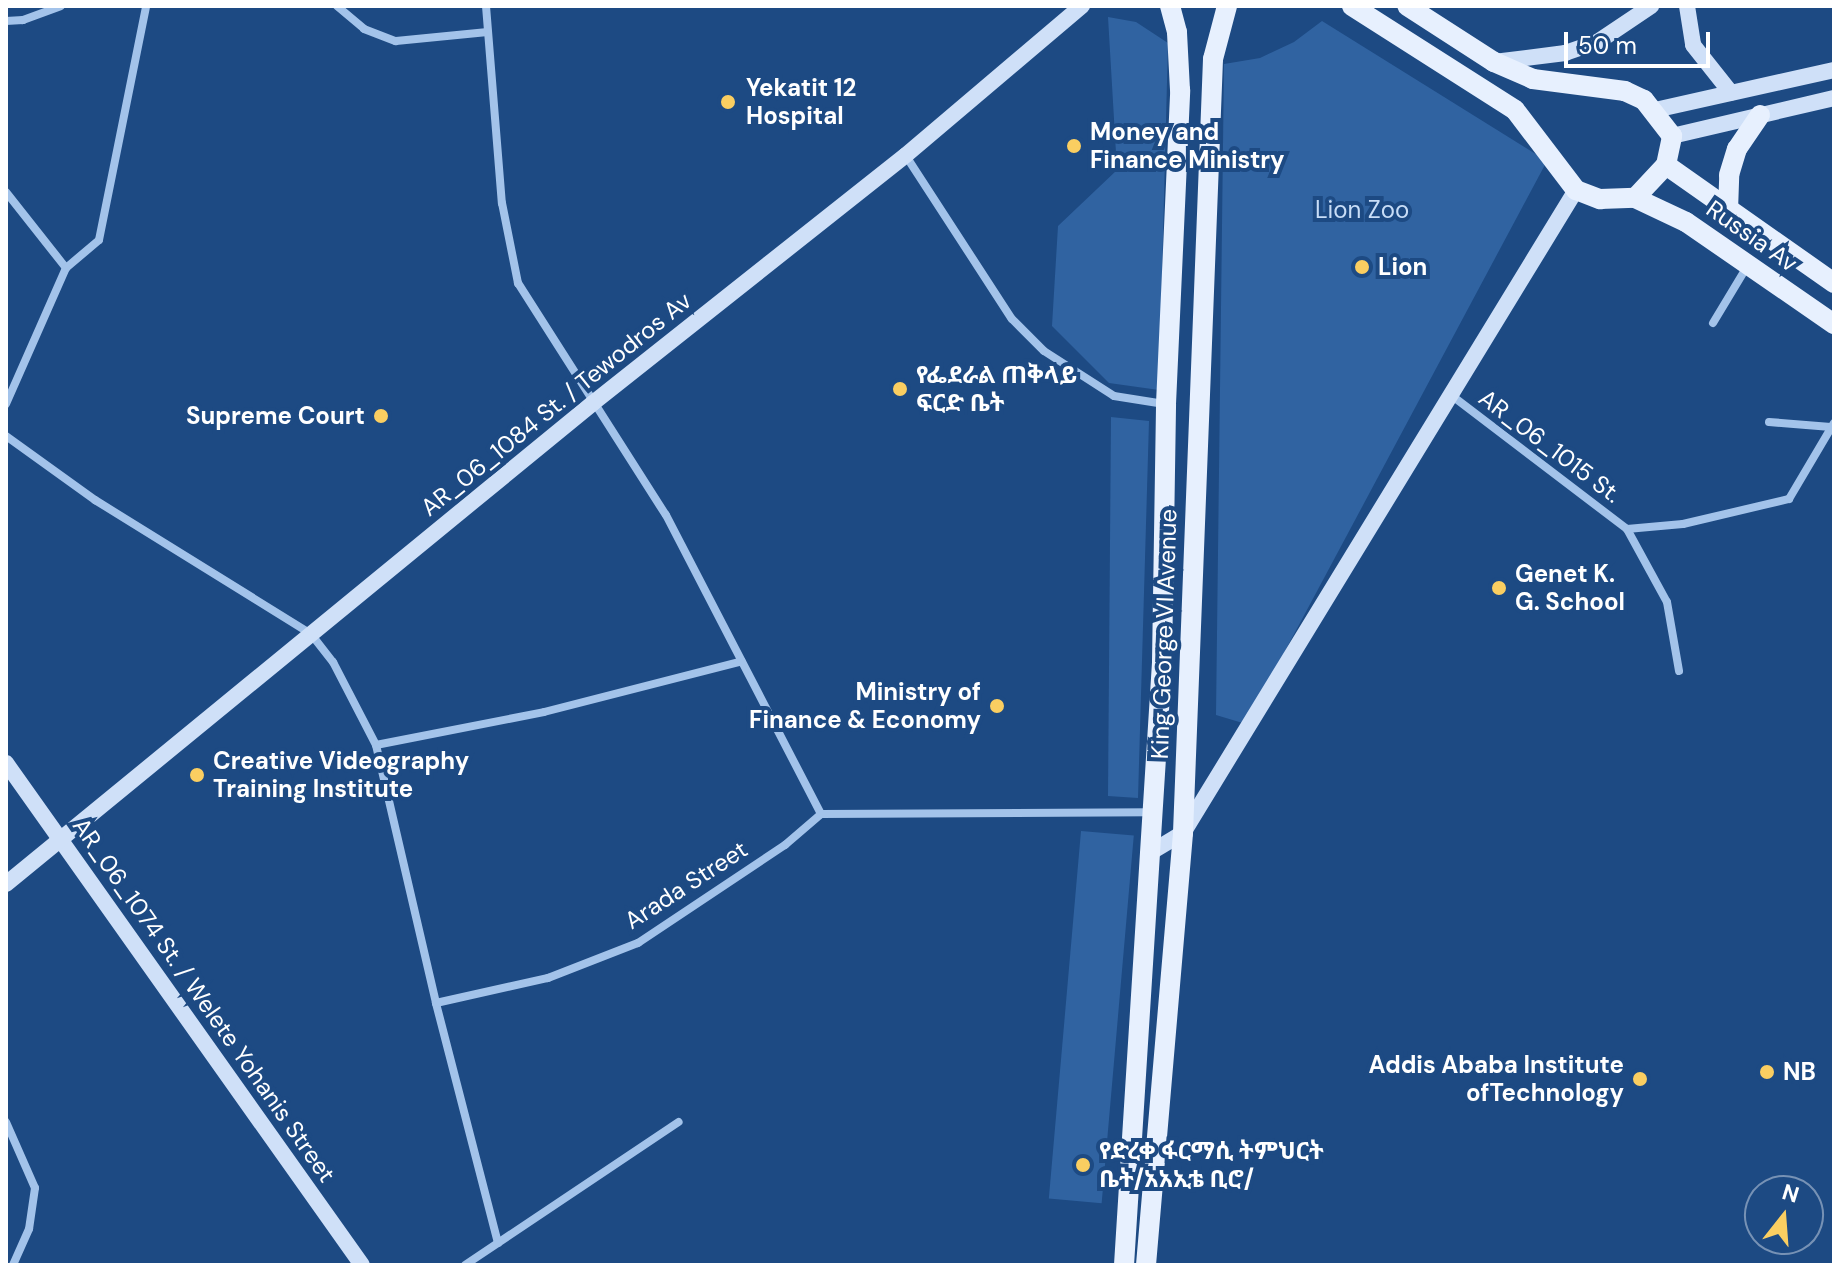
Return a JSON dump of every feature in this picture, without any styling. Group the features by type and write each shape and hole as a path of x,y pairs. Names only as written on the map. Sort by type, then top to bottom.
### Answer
{"main road":[{"name":"AR_06_1084 St. / Tewodros Av","path":"6,884 593,403 906,155 1082,6"},
{"name":"King George VI Avenue","path":"1124,1265 1162,662 1166,404 1181,63 1170,6"},
{"name":"King George VI Avenue","path":"1146,1265 1183,833 1213,59 1227,6"},
{"path":"1352,6 1515,110 1576,190 1600,199 1635,198 1666,165 1672,136 1655,110 1625,91 1533,79 1494,62 1407,6"},
{"path":"1494,62 1565,53 1599,41 1651,6"},
{"path":"1687,6 1693,45 1731,93"},
{"path":"1655,110 1834,70"},
{"path":"1672,136 1834,98"},
{"path":"1728,211 1729,175 1737,149 1760,115"},
{"name":"Russia Av","path":"1666,165 1834,283"},
{"path":"1148,854 1183,833 1576,190"},
{"name":"Russia Av","path":"1635,198 1686,222 1834,324"},
{"path":"1165,483 1195,479"},
{"name":"AR_06_1074 St. / Welete Yohanis Street","path":"6,763 362,1265"}],"street":[{"path":"6,21 23,20 61,6"},
{"path":"6,404 66,268 99,240 107,217 146,6"},
{"path":"337,6 364,29 396,41 488,32"},
{"path":"486,6 502,203 518,283 666,515 742,661 774,731 821,814 1151,812"},
{"path":"906,155 1012,319 1044,351 1114,396 1166,404"},
{"path":"6,192 66,268"},
{"path":"1713,323 1748,264"},
{"name":"AR_06_1015 St.","path":"1449,394 1627,529 1667,602 1679,671"},
{"name":"AR_06_1015 St.","path":"1627,529 1683,524 1789,499 1833,425 1769,422"},
{"path":"6,436 95,500 311,634 333,662 376,745 436,1003 498,1243"},
{"path":"376,745 544,712 742,661"},
{"name":"Arada Street","path":"436,1003 548,978 638,943 785,845 821,814"},
{"path":"6,1122 35,1188 29,1229 13,1265"},
{"path":"465,1265 679,1122"}],"green space":[{"path":"1108,17 1136,22 1168,43 1159,390 1109,383 1052,326 1058,226 1117,170"},
{"name":"Lion Zoo","path":"1322,21 1547,161 1246,724 1216,715 1224,64 1260,58 1294,42"},
{"path":"1111,417 1149,421 1138,798 1108,796"},
{"path":"1081,831 1134,836 1102,1203 1049,1199"}],"place":[{"name":"Yekatit 12 Hospital","path":"728,102"},
{"name":"Money and Finance Ministry","path":"1074,146"},
{"name":"Lion","path":"1362,267"},
{"name":"የፌደራል ጠቅላይ ፍርድ ቤት","path":"900,389"},
{"name":"Supreme Court","path":"381,416"},
{"name":"Genet K. G. School","path":"1499,588"},
{"name":"Ministry of Finance & Economy","path":"997,706"},
{"name":"Creative Videography Training Institute","path":"197,775"},
{"name":"NB","path":"1767,1072"},
{"name":"Addis Ababa Institute ofTechnology","path":"1640,1079"},
{"name":"የድረቀ ፋርማሲ ትምህርት ቤት/አአኢቴ ቢሮ/","path":"1083,1165"}]}
